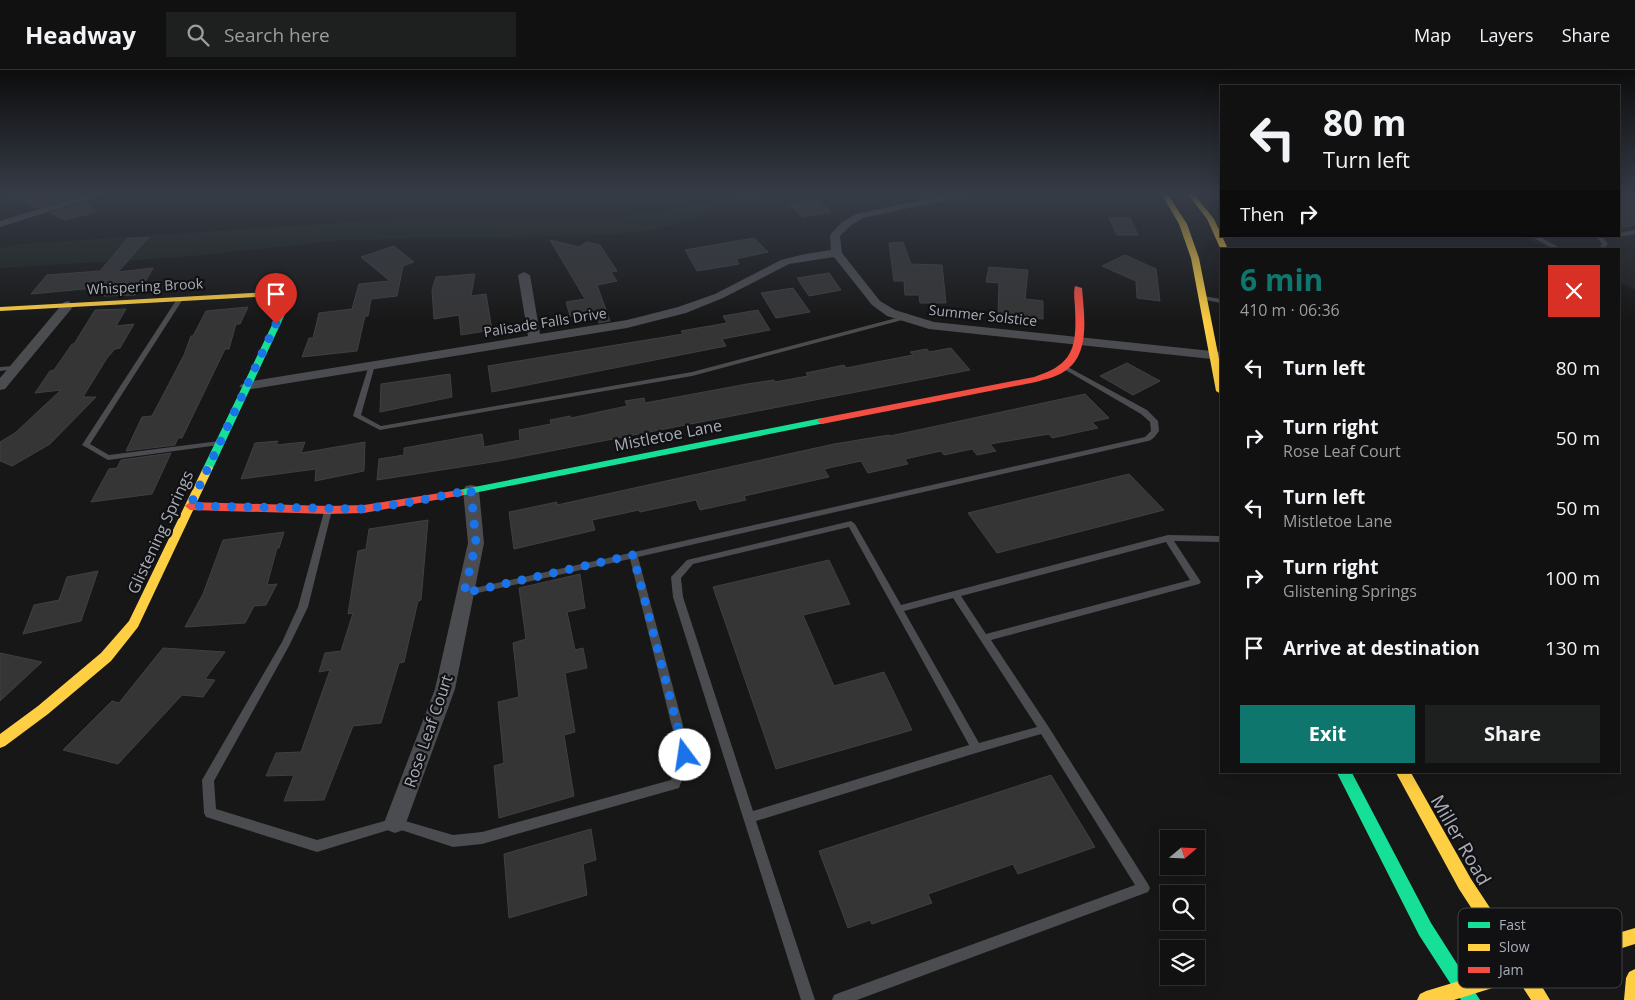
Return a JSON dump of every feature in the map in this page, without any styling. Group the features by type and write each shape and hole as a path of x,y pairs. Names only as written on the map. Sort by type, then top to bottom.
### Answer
{"street":[{"path":"835,236 837,253"},
{"path":"1187,236 1195,258 1218,355 1220,379"},
{"name":"Summer Solstice","path":"837,253 876,303 891,313 933,326 1218,355"},
{"name":"Palisade Falls Drive","path":"246,386 627,324 682,310 719,296 785,262 805,257 837,253"},
{"path":"524,274 535,339"},
{"path":"1064,367 1076,354 1079,340 1078,288"},
{"name":"Whispering Brook","path":"0,309 291,293"},
{"name":"Glistening Springs","path":"0,742 43,710 106,657 134,624 291,293"},
{"path":"0,386 68,306"},
{"name":"Mistletoe Lane","path":"190,506 328,510 374,507 974,393 1036,380 1064,367"},
{"name":"Rose Leaf Court","path":"395,823 445,689 476,543 471,490"},
{"path":"1344,773 1425,929 1458,980"},
{"name":"Miller Road","path":"1403,773 1465,884 1481,908"},
{"path":"1622,940 1635,936"},
{"path":"1632,1000 1635,978"},
{"path":"1426,1000 1467,988"},
{"name":"Miller Road","path":"1533,988 1541,1000"},
{"path":"1464,989 1471,1000"}],"lane":[{"path":"1535,237 1557,248"},
{"path":"1602,237 1606,244 1602,248"},
{"path":"1203,298 1220,301"},
{"path":"180,299 86,445 108,458 219,443"},
{"path":"372,365 357,416 380,428 692,374 904,318"},
{"path":"464,593 1148,439 1155,431 1154,421 1144,412 1064,367"},
{"path":"0,369 15,368"},
{"path":"328,510 303,607 286,643 208,780 210,813 317,846 395,823 452,841 482,838 675,784 685,755 633,555"},
{"path":"808,1000 678,597 676,577 690,562 851,524 976,748"},
{"path":"898,609 1168,538 1220,539"},
{"path":"984,638 1196,582 1168,538"},
{"path":"839,1000 1144,888 1044,729 955,594"},
{"path":"749,818 1044,729"}],"shaded area":[{"path":"135,236 534,236 342,240 183,257 0,268 0,248 21,244"},
{"path":"1635,236 1635,290 1620,282 1620,248 1546,248 1524,237"}],"building":[{"path":"149,237 118,272 153,268 135,295 104,296 108,291 103,291 106,286 31,294 47,275 100,271 127,239"},
{"path":"754,238 768,252 736,259 739,264 697,271 685,250"},
{"path":"550,240 579,247 587,242 600,245 617,271 611,272 617,281 597,285 610,321 599,323 593,313 570,316 566,302 585,299"},
{"path":"903,242 911,264 942,265 946,303 920,303 919,295 905,295 904,281 894,281 889,243"},
{"path":"394,246 414,262 403,266 397,296 371,299 368,316 365,316 357,351 302,357 309,338 313,338 319,313 352,309 359,284 390,281 361,257"},
{"path":"1125,255 1156,269 1160,301 1137,298 1136,281 1102,266"},
{"path":"989,267 1028,270 1025,299 1043,301 1043,319 998,315 999,283 986,282"},
{"path":"829,273 841,290 809,296 797,278"},
{"path":"475,274 471,296 486,294 492,330 461,335 459,315 434,319 432,290 436,277"},
{"path":"793,288 810,312 776,318 761,293"},
{"path":"248,307 240,324 236,324 229,349 225,349 182,438 178,438 175,445 126,451 142,417 152,416 184,355 191,336 193,336 206,311"},
{"path":"126,309 116,326 134,324 120,348 115,349 107,358 83,397 96,397 50,444 12,466 0,461 0,442 15,433 61,390 35,393 50,371 54,370 72,344 74,344 95,310"},
{"path":"758,310 770,330 722,339 726,346 492,392 488,366 683,334 681,331 727,323 723,316"},
{"path":"951,348 970,370 499,461 377,480 379,459 404,455 404,448 482,434 484,447 520,440 519,430 551,424 550,420 570,416 571,418 627,406 625,401 644,398 645,403 747,384 774,380 775,382 808,376 806,373 844,365 846,368 913,355 910,352 927,349 929,352"},
{"path":"1127,363 1160,381 1133,395 1100,376"},
{"path":"450,374 452,397 380,412 381,384"},
{"path":"1085,394 1109,418 1092,422 1098,428 1052,438 1049,434 990,444 996,451 977,455 972,449 944,455 941,451 905,459 908,464 868,473 861,461 824,469 829,477 744,496 746,500 700,510 696,500 640,512 639,510 592,520 595,530 514,549 509,512 557,502 557,505 834,444 890,436"},
{"path":"278,441 276,445 305,442 301,453 365,442 364,471 315,481 316,469 241,479 255,443"},
{"path":"171,453 152,494 91,502 109,469 117,468 121,460"},
{"path":"1129,474 1164,510 997,553 968,513"},
{"path":"428,520 421,600 418,601 404,662 399,663 381,723 353,726 324,800 284,801 294,775 266,776 276,753 301,752 330,670 319,672 325,653 341,651 353,613 348,614 358,551 366,549 369,529"},
{"path":"284,532 279,548 277,548 267,585 277,584 266,605 254,606 245,623 185,627 203,594 223,540"},
{"path":"829,560 850,604 803,615 834,686 884,672 912,730 776,769 713,587"},
{"path":"98,571 81,621 23,634 34,605 59,600 67,577"},
{"path":"580,574 585,608 567,612 575,650 583,648 587,668 565,673 575,732 564,735 574,796 499,818 494,766 504,763 498,702 519,697 513,643 526,639 519,588"},
{"path":"163,648 225,652 205,679 215,680 203,697 182,695 118,764 63,750 112,701 119,703"},
{"path":"0,653 42,662 0,701"},
{"path":"1051,775 1095,847 1018,874 1013,864 928,894 932,903 872,924 870,920 848,928 819,851"},
{"path":"591,829 596,860 583,864 587,895 509,918 504,854"}],"traffic: fast":[{"path":"208,468 291,293 271,294"},
{"path":"459,493 822,421"},
{"path":"1344,773 1425,929 1458,980"},
{"path":"1463,988 1471,1000"}],"traffic: slow":[{"path":"1187,236 1195,258 1220,386"},
{"path":"1218,236 1224,248"},
{"path":"0,309 271,294"},
{"path":"0,742 43,710 106,657 134,624 208,468"},
{"path":"1403,773 1465,884 1481,908"},
{"path":"1622,940 1635,936"},
{"path":"1633,1000 1635,978"},
{"path":"1426,1000 1465,988"},
{"path":"1533,988 1541,1000"}],"traffic: jam":[{"path":"822,421 1036,379 1058,371 1065,367 1072,359 1079,340 1078,288"},
{"path":"190,506 328,510 364,509 459,493"}],"route":[{"path":"276,324 190,506 328,510 364,509 471,490 476,543 464,593 633,555 685,755"}]}
